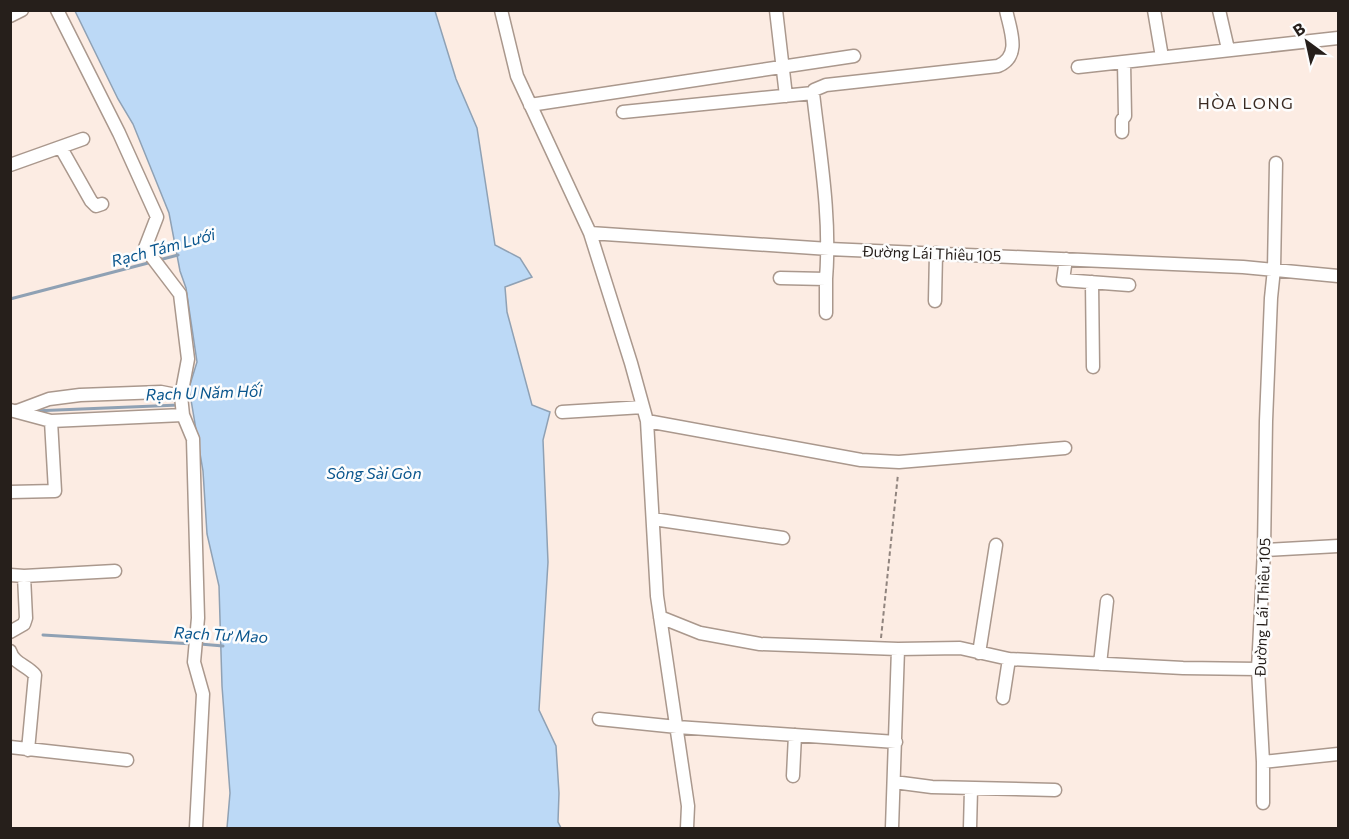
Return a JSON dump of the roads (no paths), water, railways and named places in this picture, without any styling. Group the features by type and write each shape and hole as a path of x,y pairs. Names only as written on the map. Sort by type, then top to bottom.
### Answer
{"street":[{"path":"10,16 22,10"},
{"path":"57,10 119,133 157,217 146,248 180,294 188,359 181,397 183,414 193,439 198,618 194,662 203,694 196,828"},
{"path":"501,10 517,76 590,233 632,363 647,421 657,596 688,806 687,828"},
{"path":"776,10 786,92"},
{"path":"826,313 829,249 823,170 813,93 817,87 826,85 998,66 1005,63 1011,56 1013,44 1005,10"},
{"path":"1154,10 1162,57"},
{"path":"1219,10 1228,49"},
{"path":"1078,67 1338,38"},
{"path":"530,105 784,70 854,56"},
{"path":"1122,132 1122,120 1125,116 1124,62"},
{"path":"624,112 786,92 813,93"},
{"path":"10,165 62,148 83,138"},
{"path":"62,148 91,201 96,206 102,204"},
{"path":"1274,269 1276,163"},
{"name":"Đường Lái Thiêu 105","path":"590,233 936,258 1066,259 1274,269 1338,276"},
{"path":"935,302 936,258"},
{"path":"1066,259 1063,280 1129,285"},
{"name":"Đường Lái Thiêu 105","path":"1263,803 1258,669 1264,550 1266,421 1274,269"},
{"path":"780,278 826,279"},
{"path":"1092,282 1093,367"},
{"path":"14,410 49,399 80,395 160,392 181,397"},
{"path":"562,412 643,407"},
{"path":"14,410 51,422 183,414"},
{"path":"647,421 861,460 899,462 1065,448"},
{"path":"10,492 55,491 51,422"},
{"path":"653,519 783,538"},
{"path":"979,652 996,545"},
{"path":"1264,550 1338,546"},
{"path":"10,576 115,571"},
{"path":"10,632 24,624 26,618 24,576"},
{"path":"1100,664 1107,601"},
{"path":"660,617 700,633 760,644 898,649 960,648 1009,659 1183,668 1258,669"},
{"path":"892,828 898,649"},
{"path":"10,651 17,663 31,670 35,675 28,750"},
{"path":"1003,698 1009,659"},
{"path":"599,719 676,727 896,742"},
{"path":"793,776 795,735"},
{"path":"10,747 127,760"},
{"path":"1263,762 1338,754"},
{"path":"894,782 971,789 1055,790"},
{"path":"970,828 971,789"}],"water":[{"name":"Sông Sài Gòn","path":"75,11 435,11 456,79 477,128 495,245 520,258 532,277 505,287 507,312 532,405 550,412 543,440 548,562 539,710 556,746 558,822 561,828 227,828 230,793 222,686 219,586 207,534 203,471 189,388 197,362 186,288 180,271 169,213 133,124 118,99"}],"waterway":[{"name":"Rạch Tám Lưới","path":"159,260 178,255"},
{"name":"Rạch Tám Lưới","path":"10,299 152,262"},
{"name":"Rạch U Năm Hối","path":"33,411 179,405"},
{"name":"Rạch Tư Mao","path":"43,635 193,644"},
{"name":"Rạch Tư Mao","path":"200,644 223,646"}],"district":[{"name":"HÒA LONG","path":"1246,102"}]}
